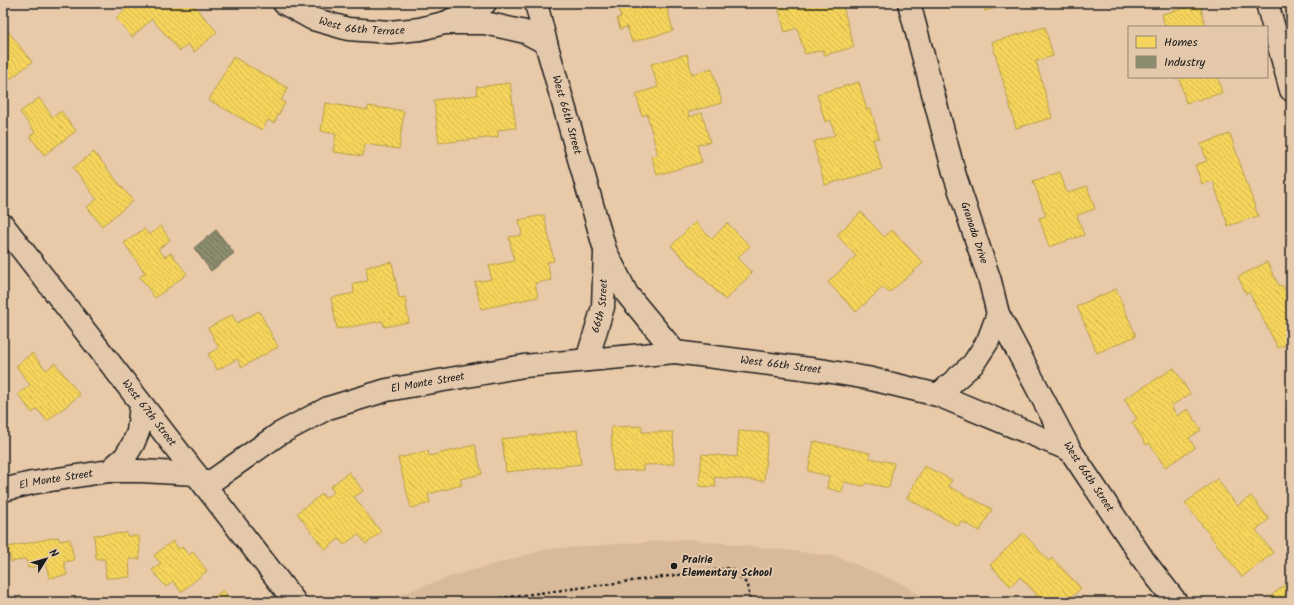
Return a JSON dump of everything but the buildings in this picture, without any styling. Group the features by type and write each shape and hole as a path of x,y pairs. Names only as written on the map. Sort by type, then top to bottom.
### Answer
{"street":[{"name":"West 66th Terrace","path":"284,3 313,19 348,29 390,32 420,29 444,23 485,3"},
{"name":"West 66th Street","path":"536,3 604,250 627,294 675,352 826,371 867,378 938,395 1070,450 1145,562 1176,602"},
{"name":"Granada Drive","path":"909,3 955,176 990,281 998,314 1070,450"},
{"path":"1267,3 1291,90"},
{"name":"West 66th Terrace","path":"444,23 485,23 525,32 546,42"},
{"name":"West 67th Street","path":"3,225 295,602"},
{"name":"66th Street","path":"587,360 603,307 604,250"},
{"path":"938,395 973,364 988,341 998,314"},
{"name":"El Monte Street","path":"3,490 38,482 109,471 141,471 200,480 279,434 328,408 388,390 524,366 675,352"},
{"name":"El Monte Street","path":"109,471 125,457 133,444 138,432 141,404"}],"path":[{"path":"482,602 486,600 731,568 748,585 750,602"}],"shaded area":[{"name":"Prairie Elementary School","path":"687,539 835,556 901,583 930,602 383,602 455,575 548,549"}],"place":[{"name":"Prairie Elementary School","path":"674,566"}]}
